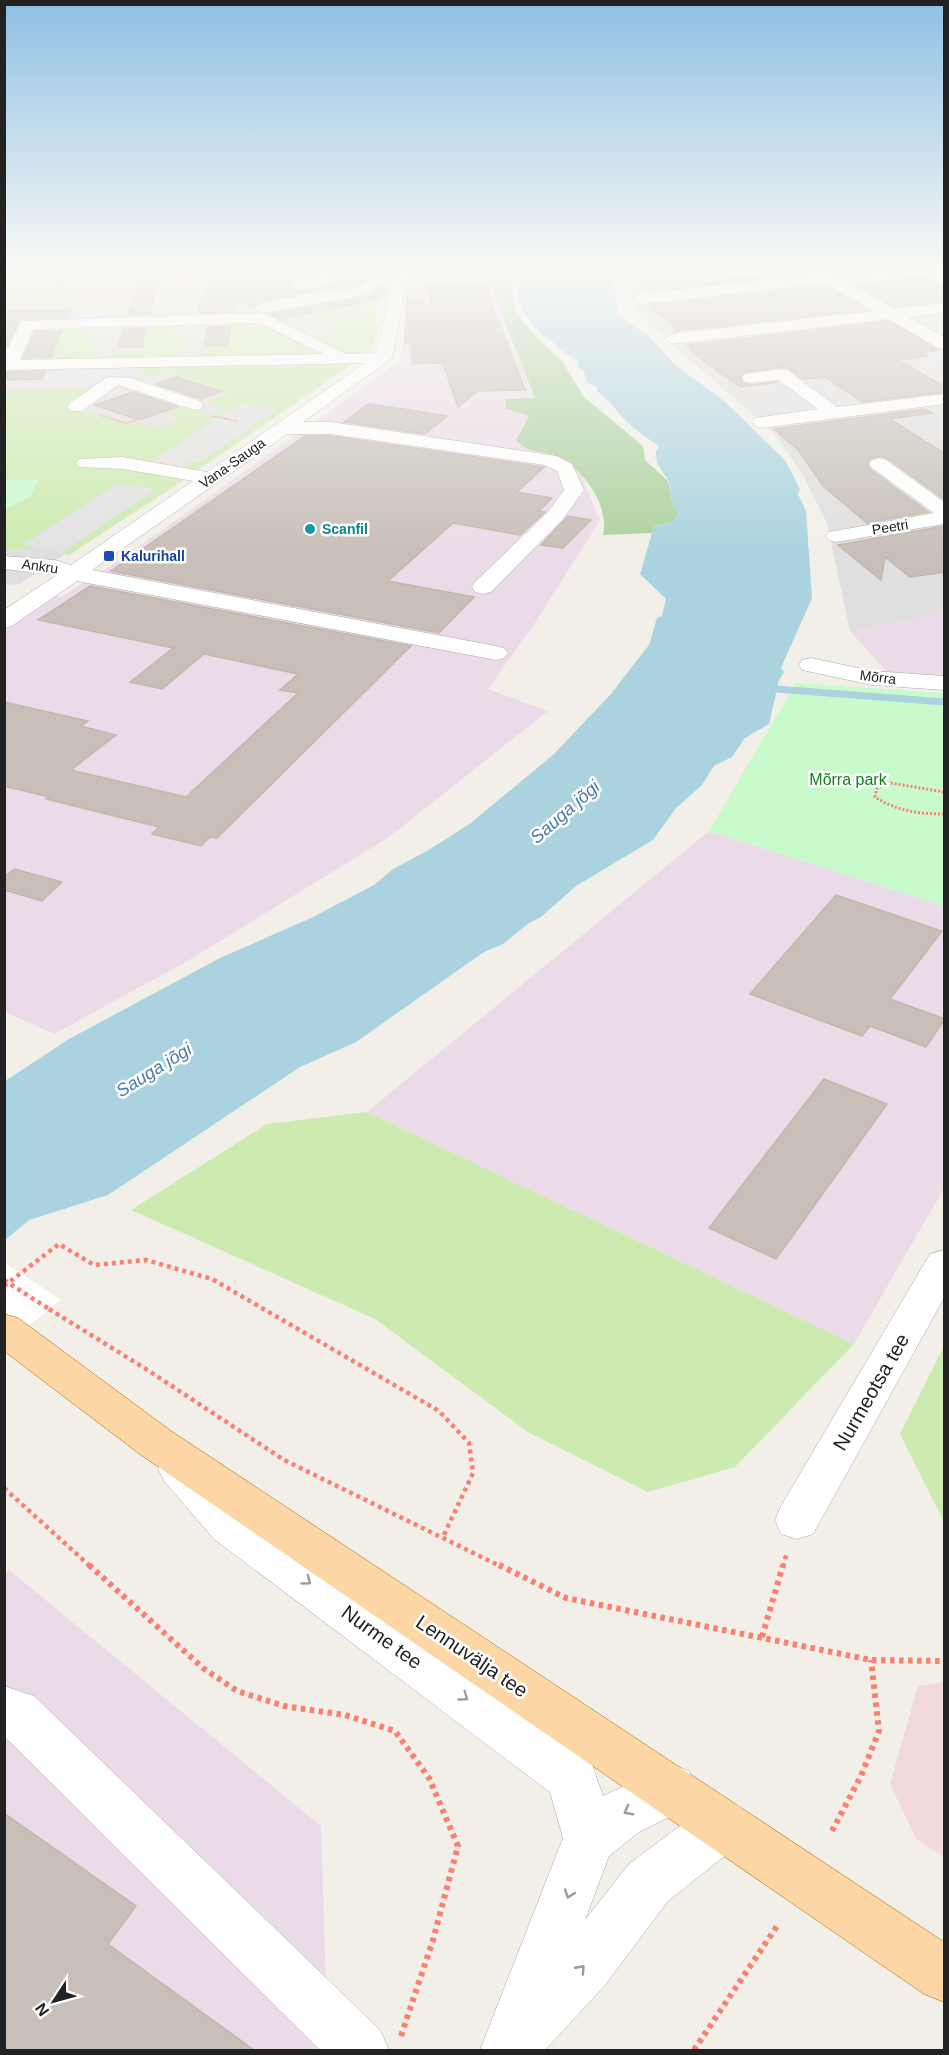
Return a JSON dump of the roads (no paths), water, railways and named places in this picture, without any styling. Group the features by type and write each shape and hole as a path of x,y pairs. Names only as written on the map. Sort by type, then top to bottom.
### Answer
{"main road":[{"name":"Lennuvälja tee","path":"11,1333 156,1443 945,1974"}],"street":[{"path":"7,365 100,363"},
{"path":"76,407 119,382 132,363"},
{"name":"Vana-Sauga","path":"4,621 377,363"},
{"path":"751,378 781,374 834,413"},
{"path":"77,382 119,382 194,405"},
{"path":"762,422 945,399"},
{"path":"283,428 331,428 550,460 565,468 574,490 556,515 483,587"},
{"path":"86,463 123,463 210,478"},
{"path":"879,465 945,511"},
{"name":"Peetri","path":"836,536 945,518"},
{"name":"Ankru","path":"4,562 24,562 75,571 81,575 496,653"},
{"name":"Mõrra","path":"812,665 872,678 945,683"},
{"name":"Nurmeotsa tee","path":"797,1520 945,1264"},
{"name":"Nurme tee","path":"156,1443 230,1525 572,1777 589,1838"},
{"path":"4,1709 16,1713 360,2050"},
{"path":"511,2047 589,1838 621,1814 670,1789"},
{"path":"511,2047 586,1964 648,1883 723,1825"}],"water":[{"name":"Sauga jõgi","path":"578,363 673,363 724,401 785,460 800,489 798,494 806,511 812,598 781,668 784,672 779,680 769,724 745,738 732,757 714,766 702,785 676,808 653,840 576,886 541,917 529,923 503,944 484,952 356,1042 300,1067 108,1195 29,1220 5,1240 5,1081 69,1039 220,958 311,918 374,885 393,869 471,823 554,754 610,695 649,645 657,618 662,616 666,599 640,574 654,526 673,522 679,512 673,506 669,482 657,463 656,451 659,446 632,426 598,392 597,387 587,382 584,372"}],"waterway":[{"path":"776,689 944,702"}],"place":[{"name":"Scanfil","path":"310,529"},
{"name":"Kalurihall","path":"109,556"}],"park label":[{"name":"Mõrra park","path":"848,779"}]}
